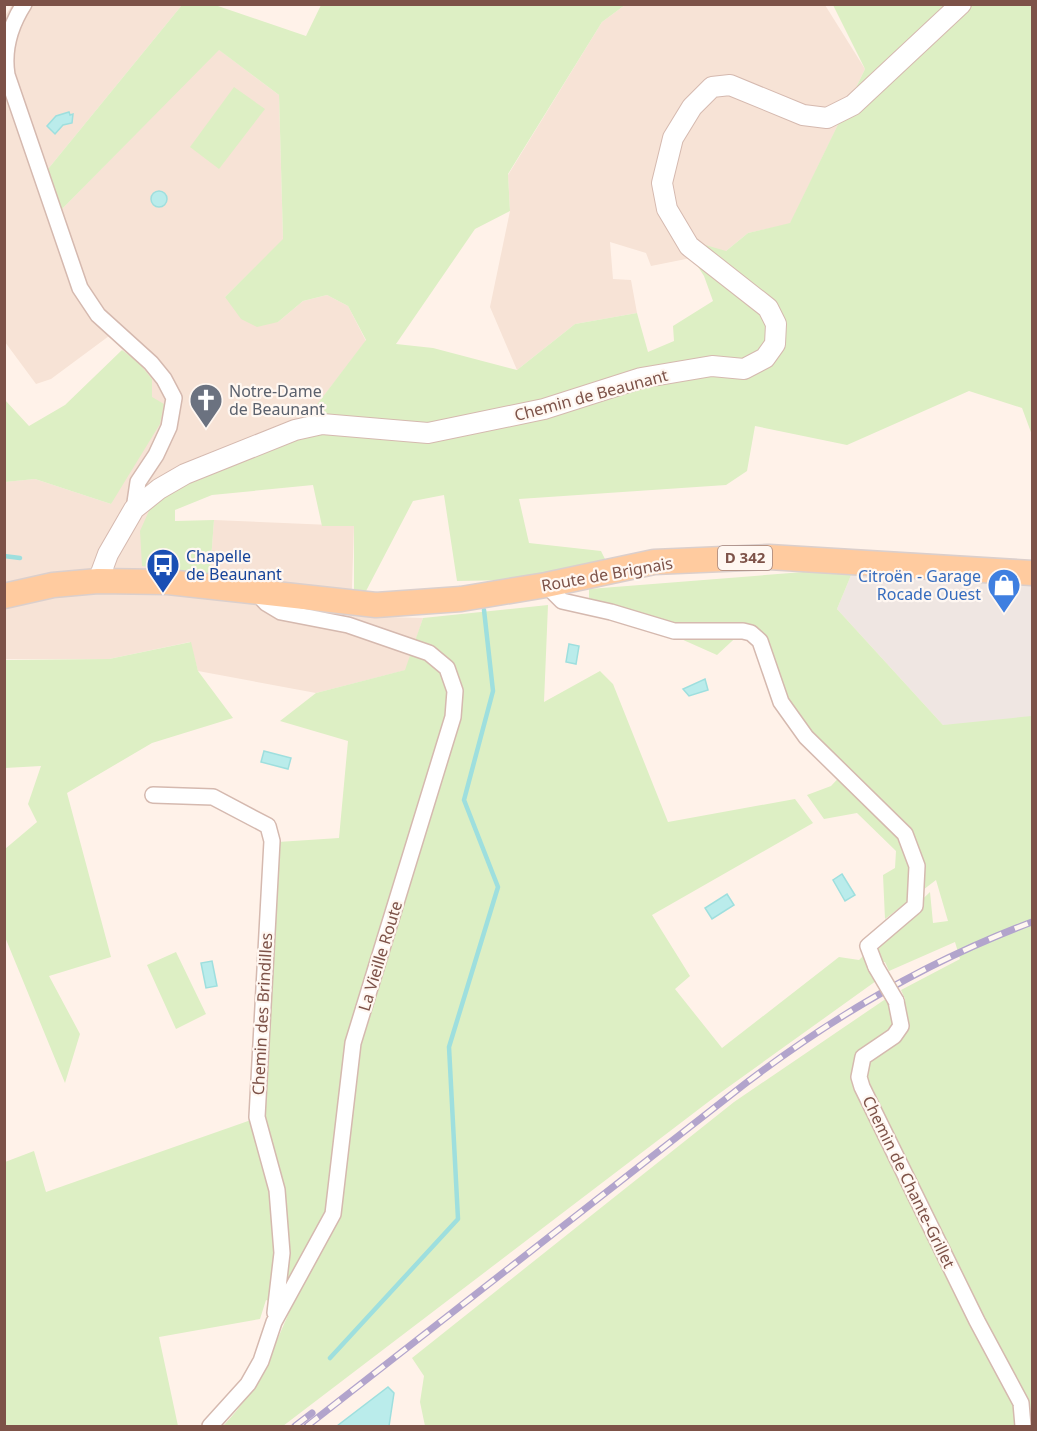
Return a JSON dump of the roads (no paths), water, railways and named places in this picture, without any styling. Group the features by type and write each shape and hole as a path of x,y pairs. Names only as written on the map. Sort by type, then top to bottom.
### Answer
{"main road":[{"name":"Route de Brignais","path":"255,591 376,605 461,599 546,585 654,562 769,557 1032,573"},
{"name":"D 342","path":"4,596 53,585 98,581 168,582 255,591"}],"street":[{"path":"24,4 8,38 5,60 6,77 80,288 98,315 151,363 164,379 174,398 169,427 156,455 138,482 134,509"},
{"name":"Chemin de Beaunant","path":"98,581 108,554 134,509 159,489 185,474 296,430 322,424 428,433 544,409 641,378 712,366 744,369 765,358 776,344 776,324 768,309 689,246 667,209 662,183 673,138 692,107 712,87 730,85 803,115 826,118 853,105 961,4"},
{"name":"Chemin de Chante-Grillet","path":"546,585 562,601 611,612 674,632 751,633 760,641 781,702 806,737 905,834 917,866 915,906 868,946 876,967 896,1001 901,1026 894,1036 863,1057 859,1077 977,1321 1022,1403 1023,1426"},
{"name":"La Vieille Route","path":"210,1426 249,1384 261,1361 274,1322 333,1214 353,1043 453,717 455,691 447,668 429,653 348,625 281,612 266,603 255,591"},
{"name":"Chemin des Brindilles","path":"153,795 213,797 268,826 272,841 257,1117 277,1190 282,1253 274,1322"}],"water":[{"path":"69,112 70,115 73,114 72,123 63,125 55,134 47,126 56,116"},
{"path":"156,191 162,191 167,199 165,205 156,207 151,202 151,196"},
{"path":"569,644 579,646 576,664 566,662"},
{"path":"705,679 708,690 689,696 683,689"},
{"path":"264,751 291,758 288,769 261,762"},
{"path":"842,874 855,895 845,901 833,880"},
{"path":"727,894 734,905 712,919 705,908"},
{"path":"212,961 217,986 206,988 201,963"},
{"path":"388,1387 394,1393 389,1426 337,1426"}],"waterway":[{"path":"212,391 216,392"},
{"path":"4,556 20,558"},
{"path":"330,1358 458,1219 449,1047 498,887 464,800 493,691 484,610"}],"railway":[{"path":"307,1426 779,1058 848,1013 919,972 993,937 1032,922"},
{"path":"295,1426 312,1413"}],"place":[{"name":"Notre-Dame de Beaunant","path":"206,429"},
{"name":"Chapelle de Beaunant","path":"163,594"},
{"name":"Citroën - Garage Rocade Ouest","path":"1004,614"}]}
